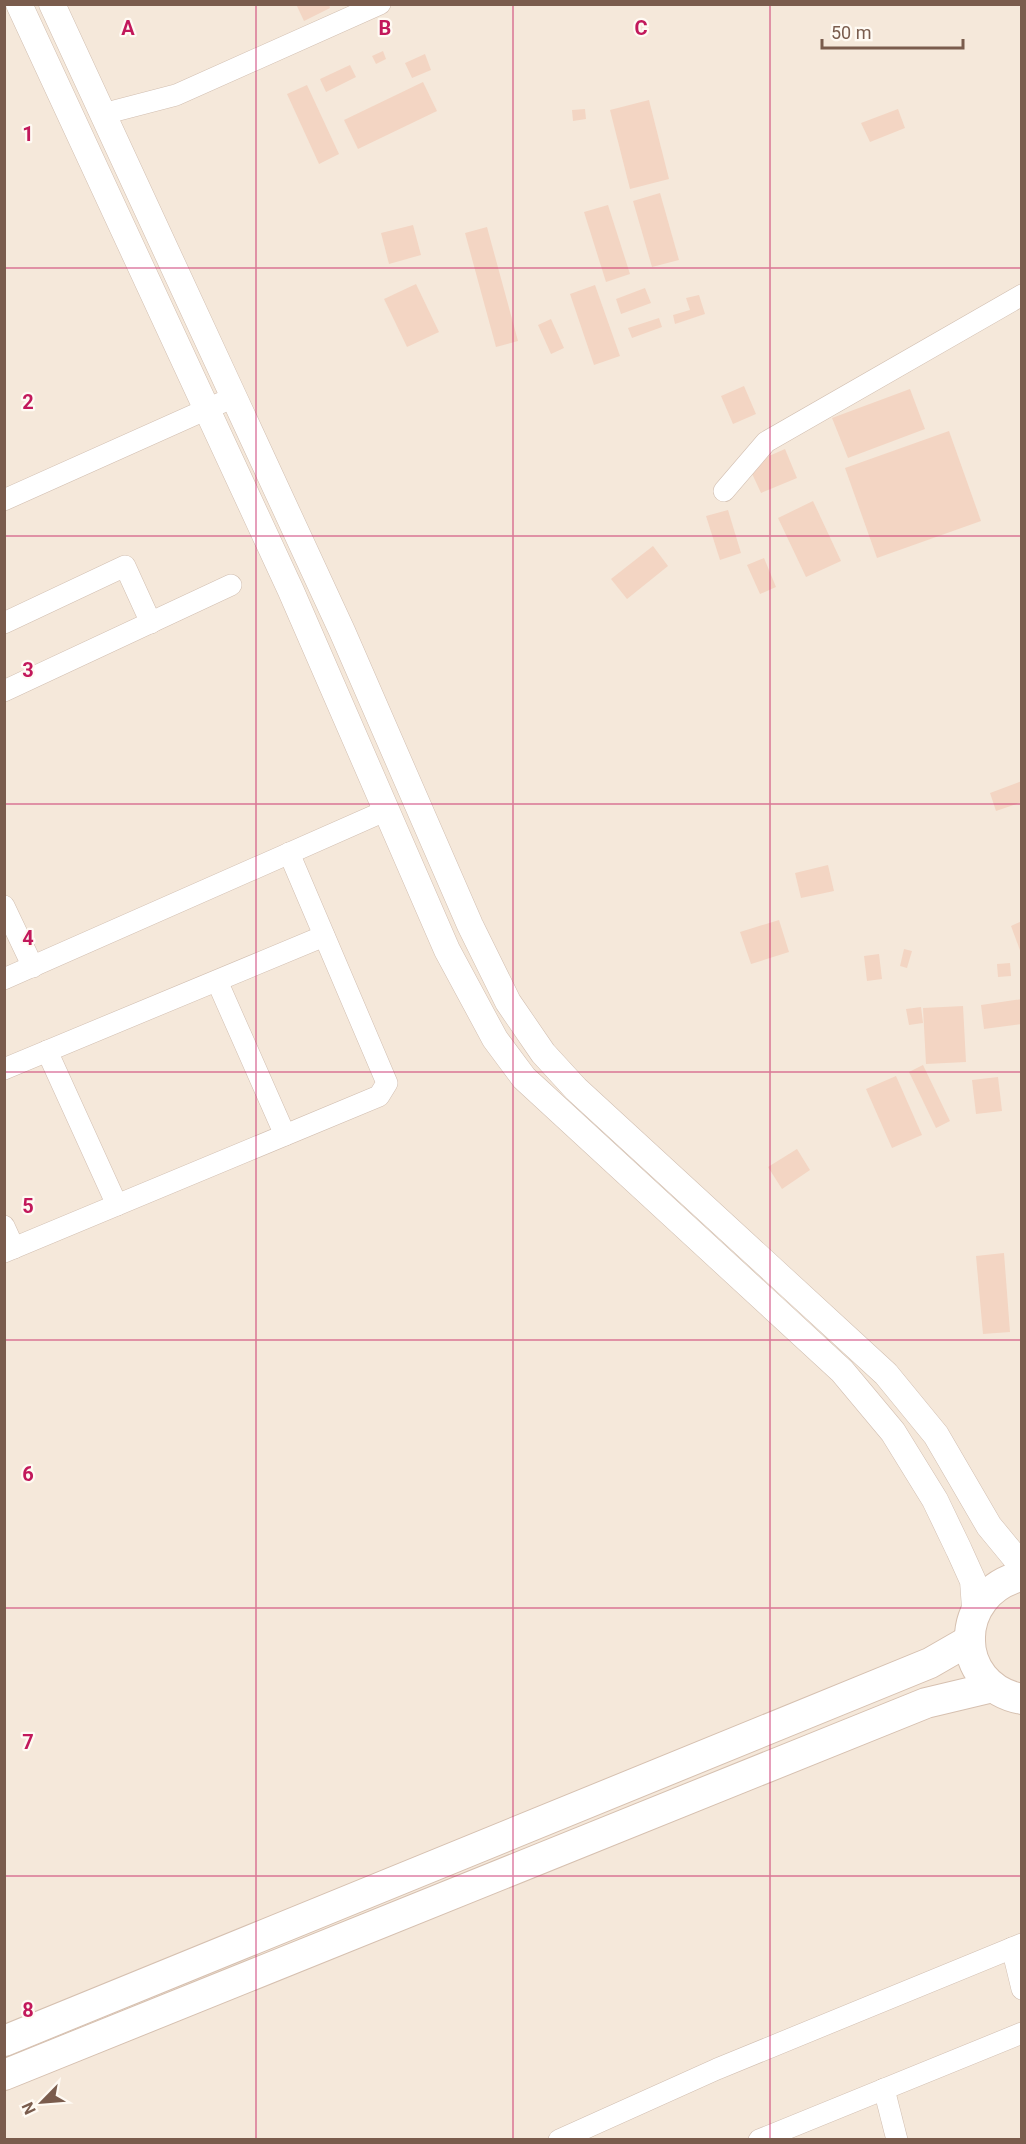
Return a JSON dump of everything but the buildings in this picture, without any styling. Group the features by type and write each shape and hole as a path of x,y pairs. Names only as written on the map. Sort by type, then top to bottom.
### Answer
{"main road":[{"path":"1012,1700 979,1671 970,1651 969,1629 975,1608 989,1591 1007,1579 1022,1576"},
{"path":"4,2041 201,1963 930,1663 970,1640"},
{"path":"4,2075 926,1703 1012,1700"}],"street":[{"path":"19,4 291,591 447,950 472,998 524,1077 842,1371 879,1414 893,1432 935,1500 973,1581 975,1608"},
{"path":"52,4 342,631 470,925 508,1002 543,1053 576,1089 886,1374 936,1435 988,1526 1022,1566"},
{"path":"104,114 176,95 380,4"},
{"path":"724,491 766,442 1022,295"},
{"path":"4,500 234,397"},
{"path":"4,623 125,566 151,622"},
{"path":"4,691 231,585"},
{"path":"4,979 387,810"},
{"path":"4,1226 9,1250 379,1096 387,1083 289,853"},
{"path":"4,906 33,967"},
{"path":"4,1069 324,936"},
{"path":"217,981 285,1135"},
{"path":"47,1051 117,1205"},
{"path":"559,2139 717,2069 1017,1946 1022,1989"},
{"path":"768,2138 1022,2033"},
{"path":"884,2089 897,2139"}],"shaded area":[{"path":"5,5 1021,5 1021,2139 5,2139"}]}
